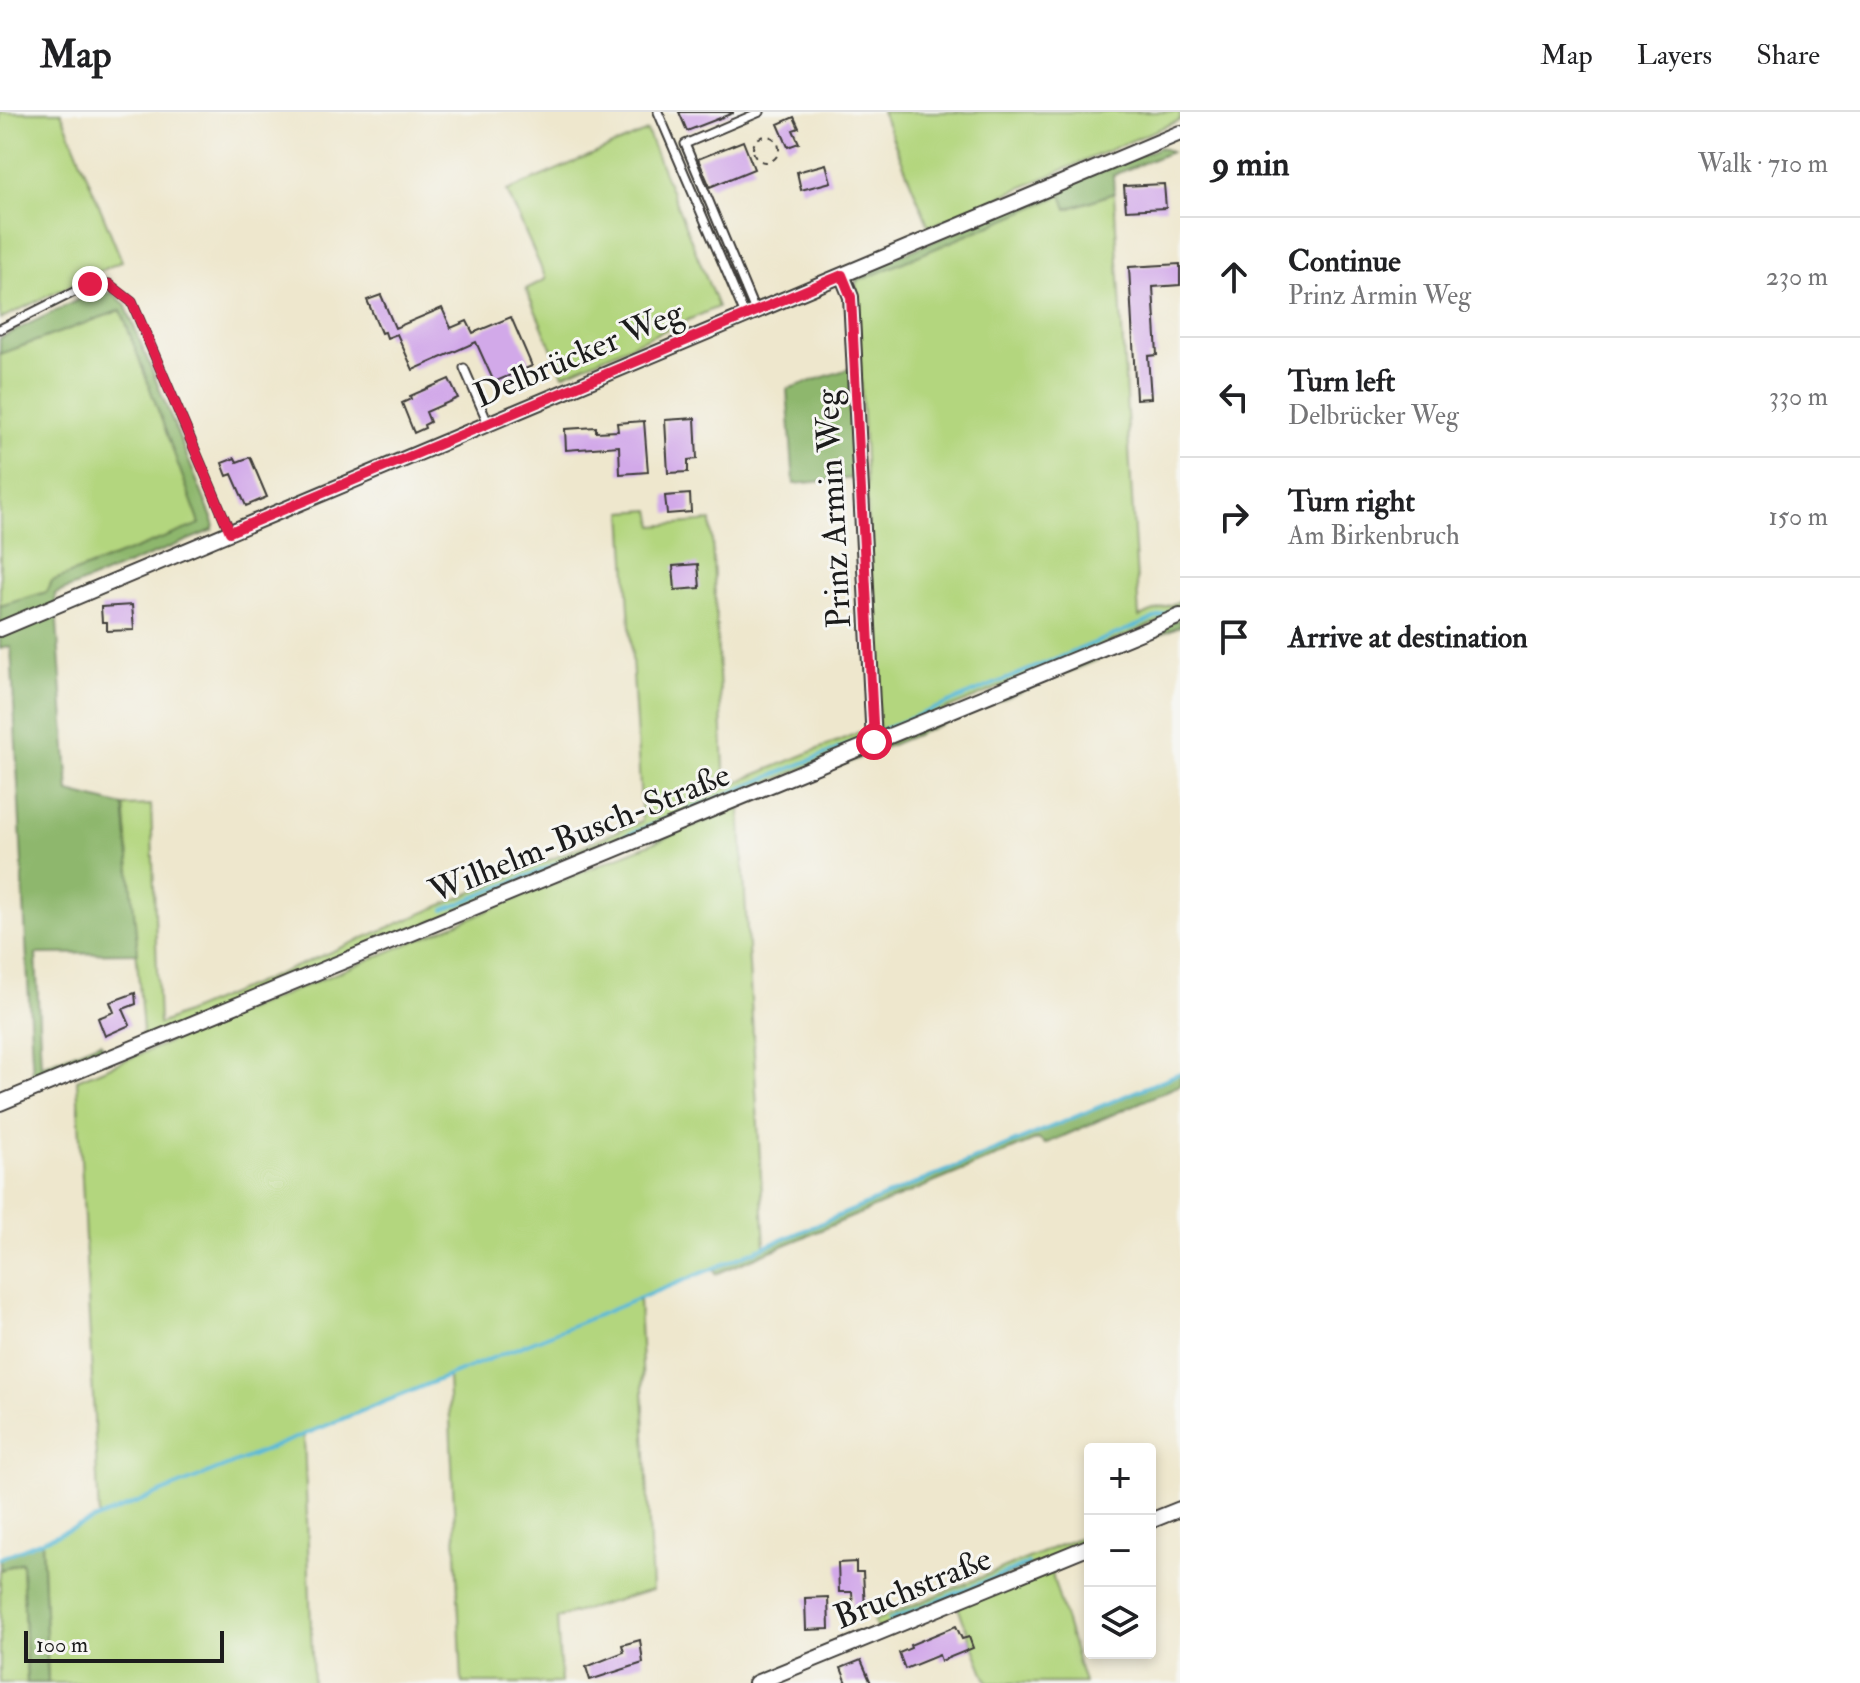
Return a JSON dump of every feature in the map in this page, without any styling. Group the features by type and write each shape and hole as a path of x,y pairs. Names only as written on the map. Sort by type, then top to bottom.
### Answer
{"street":[{"name":"Delbrücker Weg","path":"0,629 1180,133"},
{"name":"Prinz Armin Weg","path":"842,275 851,297 874,742"},
{"name":"Wilhelm-Busch-Straße","path":"0,1103 1180,616"},
{"path":"1156,1519 1180,1509"},
{"name":"Bruchstraße","path":"756,1683 1084,1548"}],"lane":[{"path":"658,112 750,313"},
{"path":"750,313 685,144 760,112"},
{"path":"0,329 90,284 109,284 132,302 230,532"},
{"path":"464,368 488,423"}],"path":[{"path":"760,136 771,136 779,144 780,150 774,160 764,162 754,156 753,145 760,136"}],"green space":[{"path":"0,112 61,112 122,261 0,319"},
{"path":"882,112 1180,112 1180,120 929,227"},
{"path":"647,131 718,307 563,375 526,289 546,279 507,191"},
{"path":"1160,147 1171,152 1113,175 1114,193 1067,209 1062,195 856,282 855,274"},
{"path":"1114,193 1139,617 1180,601 1180,613 879,737 856,282 1062,194 1068,209"},
{"path":"94,292 112,293 125,304 214,523 213,530 55,594 69,792 124,806 138,953 36,954 41,1066 101,1042 106,1057 0,1100 0,1094 33,1079 11,646 0,649 0,606 47,592 52,581 200,524 121,310 0,354 0,338"},
{"path":"121,310 201,524 52,581 47,592 0,606 0,354"},
{"path":"851,368 855,478 794,484 787,389"},
{"path":"651,510 654,526 711,521 725,787 867,729 867,742 136,1044 143,1031 124,806 151,805 159,1024 642,821 623,512"},
{"path":"1180,619 1180,626 658,841 656,835"},
{"path":"740,807 765,1247 639,1299 652,1590 557,1618 561,1683 462,1683 448,1376 304,1435 313,1683 48,1683 42,1541 99,1517 77,1080"},
{"path":"1180,1073 1180,1085 1045,1144 1038,1139 716,1274 714,1268"},
{"path":"1084,1535 1084,1544 877,1629 874,1621"},
{"path":"42,1541 48,1683 27,1683 22,1562 0,1570 0,1558"},
{"path":"22,1561 27,1683 0,1683 0,1570"},
{"path":"1052,1566 1084,1683 988,1683 957,1605"}],"building":[{"path":"679,112 733,112 733,113 687,131"},
{"path":"794,117 799,128 793,130 799,143 788,147 778,124"},
{"path":"743,141 754,169 710,187 698,159"},
{"path":"826,164 831,182 801,190 797,172"},
{"path":"1164,184 1166,208 1126,210 1124,186"},
{"path":"1180,264 1180,285 1153,287 1157,355 1148,356 1151,398 1136,399 1129,267"},
{"path":"381,295 395,328 442,308 451,328 467,321 473,333 511,317 532,366 494,382 476,342 413,370 397,334 387,338 385,332 381,333 367,300"},
{"path":"449,379 458,398 426,412 430,422 414,433 402,403 411,399 410,396"},
{"path":"695,418 697,459 688,460 688,472 668,473 665,420"},
{"path":"644,421 648,472 620,474 619,446 566,450 565,429 596,427 596,432 618,431 617,423"},
{"path":"250,457 267,497 246,506 232,474 227,476 222,463"},
{"path":"690,494 691,512 667,514 665,496"},
{"path":"698,564 700,588 675,590 673,566"},
{"path":"132,605 134,630 107,631 107,622 102,622 101,607"},
{"path":"135,993 136,1004 123,1009 130,1025 105,1036 98,1018 114,1012 110,1002"},
{"path":"856,1562 856,1572 863,1572 865,1608 853,1608 852,1592 839,1592 838,1563"},
{"path":"828,1597 829,1629 806,1630 805,1598"},
{"path":"956,1626 962,1639 969,1637 973,1648 941,1661 939,1655 905,1669 899,1653 911,1648 910,1645"},
{"path":"640,1640 643,1663 590,1680 586,1667 624,1652 622,1645"},
{"path":"861,1660 871,1683 847,1683 841,1668"}],"waterway":[{"path":"882,730 1180,608"},
{"path":"444,910 867,737"},
{"path":"0,1558 714,1268 1180,1073"},
{"path":"889,1620 1028,1564"}],"route":[{"path":"90,284 109,284 132,302 230,532 842,275 851,297 874,742"}]}
